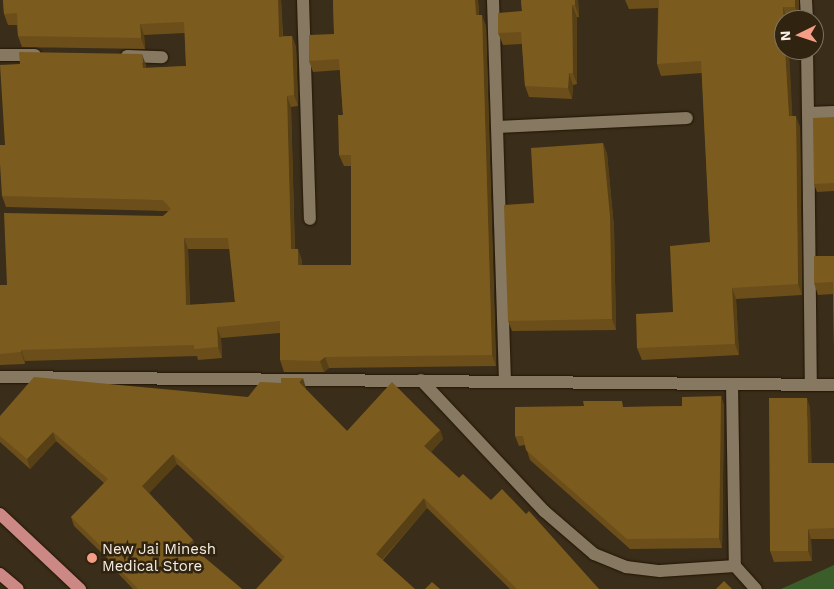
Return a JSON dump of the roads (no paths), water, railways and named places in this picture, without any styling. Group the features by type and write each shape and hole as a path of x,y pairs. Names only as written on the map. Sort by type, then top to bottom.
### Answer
{"main road":[{"path":"0,514 80,589"},
{"path":"0,574 18,589"}],"street":[{"path":"304,0 310,219"},
{"path":"493,0 505,380"},
{"path":"0,55 48,56"},
{"path":"114,56 162,56"},
{"path":"807,60 811,385"},
{"path":"808,113 834,112"},
{"path":"498,127 687,118"},
{"path":"0,377 505,380 834,385"},
{"path":"421,380 544,512 594,554 626,567 660,572 734,566"},
{"path":"732,384 734,566 756,589"}],"place":[{"name":"New Jai Minesh Medical Store","path":"92,558"}]}
